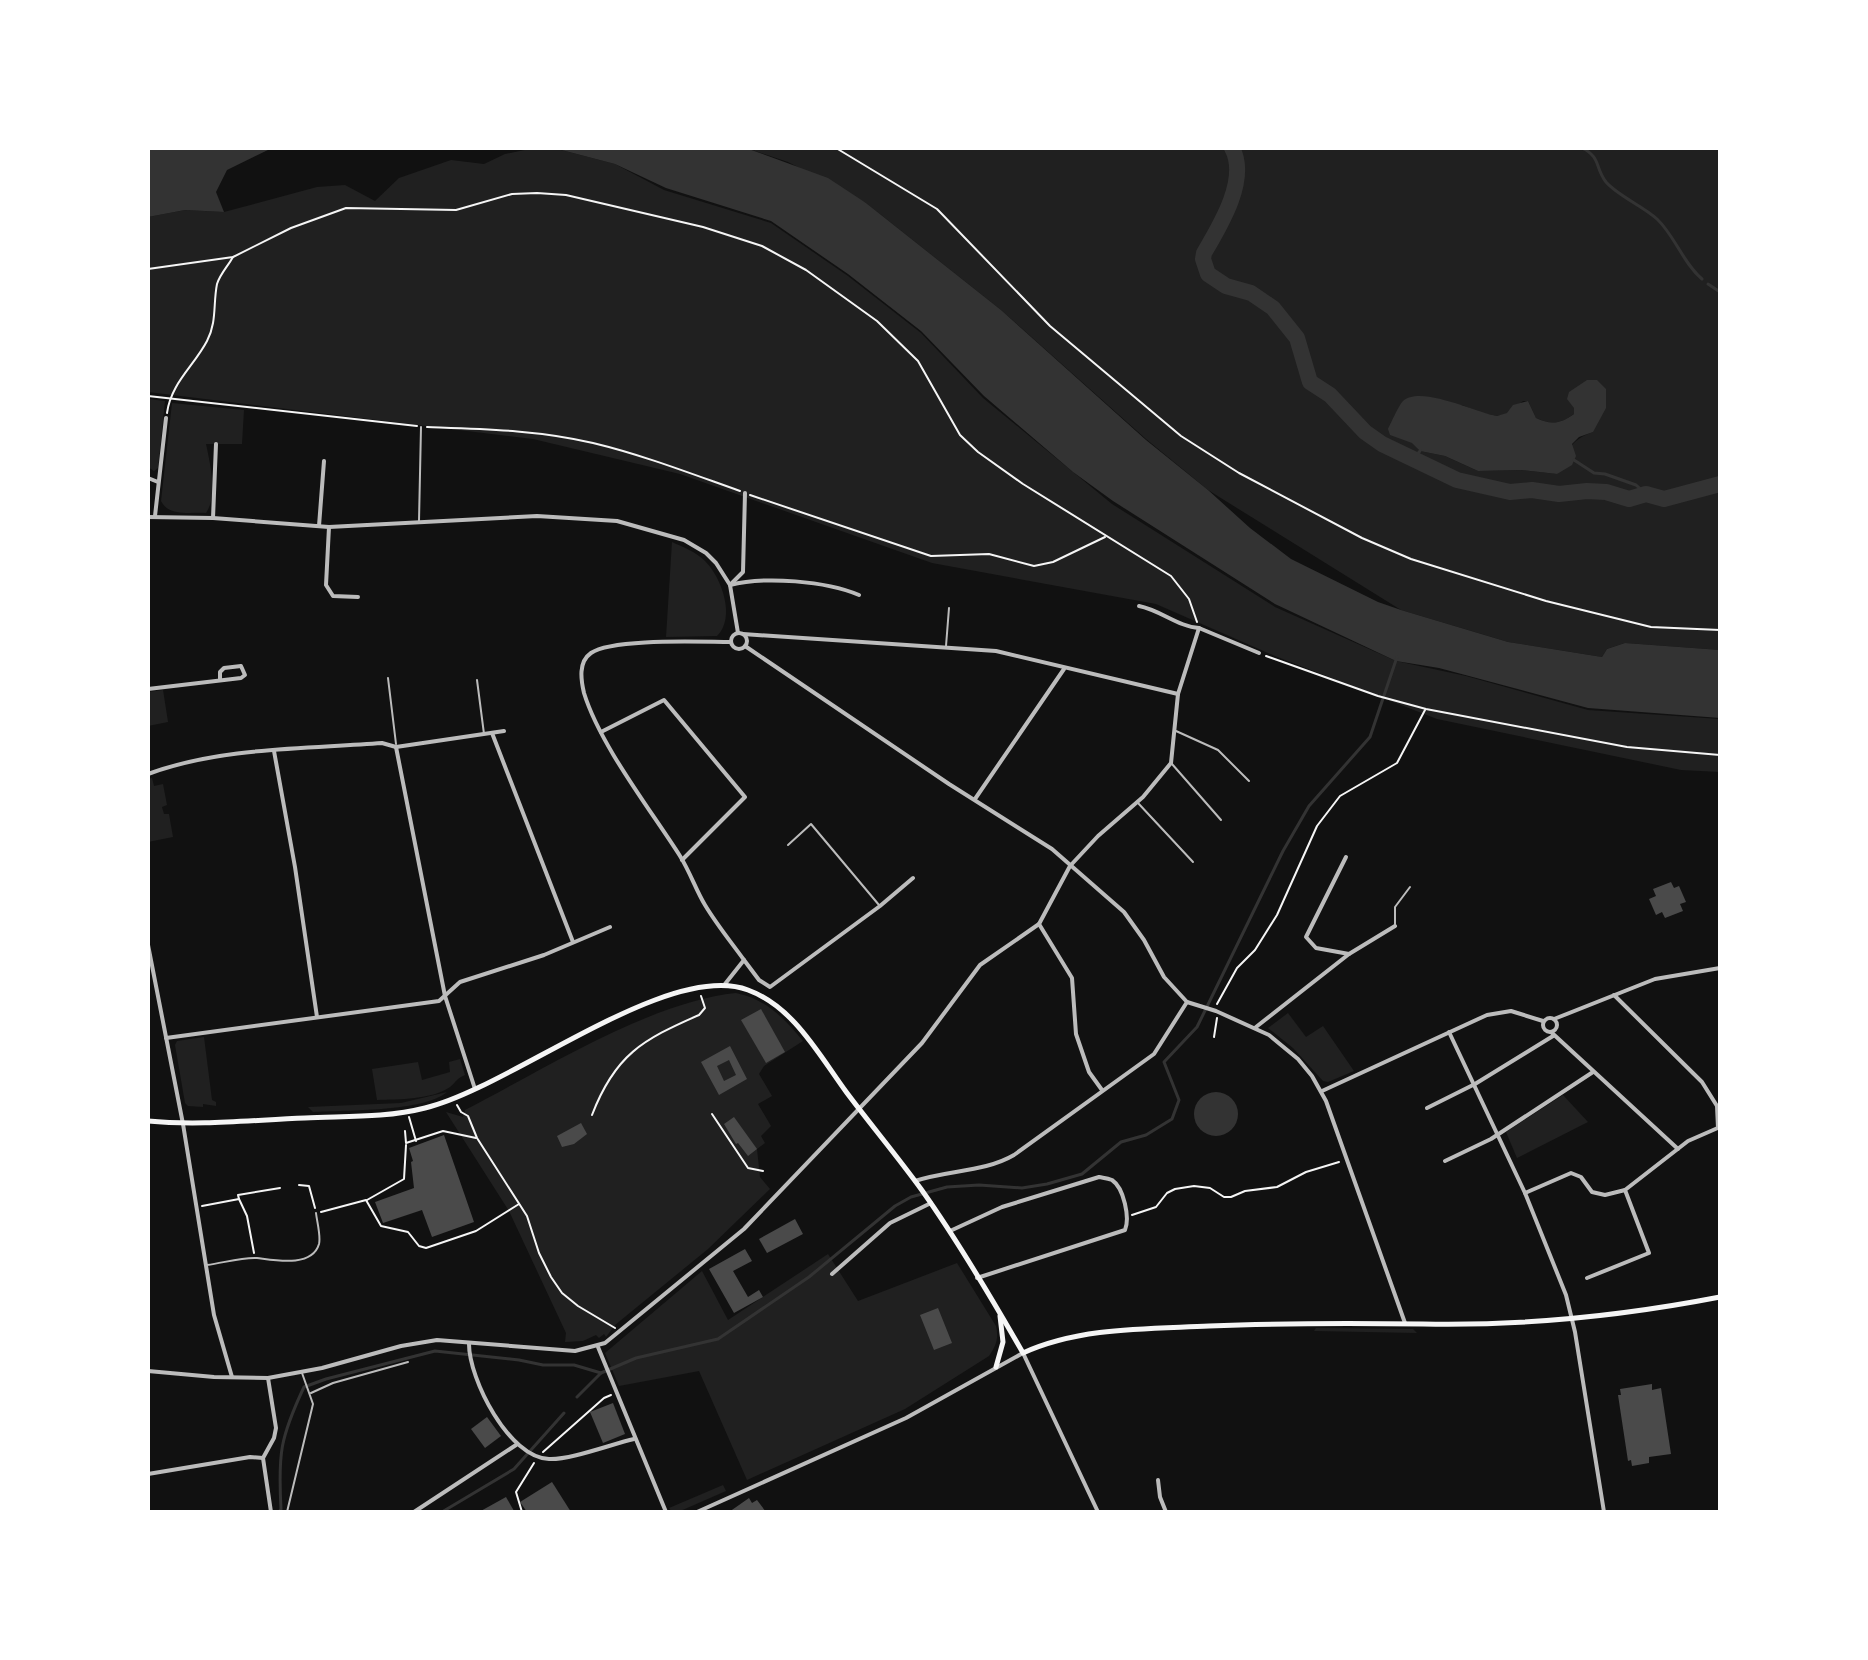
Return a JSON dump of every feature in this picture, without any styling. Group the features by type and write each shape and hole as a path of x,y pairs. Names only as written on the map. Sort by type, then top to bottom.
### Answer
{"main road":[{"path":"148,1121 183,1124 408,1112 475,1089 634,1009 687,990 725,984 748,989 771,1001 803,1033 929,1201 1023,1353 1045,1343 1129,1330 1276,1323 1572,1320 1720,1297"},
{"path":"996,1367 1003,1342 1000,1315"}],"street":[{"path":"155,516 166,418"},
{"path":"213,518 216,444"},
{"path":"319,526 324,461"},
{"path":"148,478 158,482"},
{"path":"730,585 743,572 745,493"},
{"path":"148,517 213,518 329,527 554,516 617,521 684,540 716,563 730,585 740,634 747,638 745,646 738,650 730,642"},
{"path":"329,527 326,585 333,596 358,597"},
{"path":"730,585 751,579 841,587 859,595"},
{"path":"1139,606 1155,609 1191,627 1259,653"},
{"path":"148,1371 268,1378 437,1340 469,1346 575,1351 598,1347 744,1229 922,1043 980,965 1039,924 1070,866 1137,802 1171,763 1178,694 1199,628"},
{"path":"730,642 731,637 751,633 996,651 1178,694"},
{"path":"730,642 656,642 592,652 584,660 582,682 601,732 682,860 704,903 759,980 770,987"},
{"path":"745,646 949,784 1052,849 1124,912 1164,977 1187,1002 1256,1027 1298,1059 1322,1091 1405,1323"},
{"path":"148,689 241,678 245,670 241,666 224,668 220,672 220,680"},
{"path":"975,799 1064,669"},
{"path":"601,732 664,700 745,797 682,860"},
{"path":"148,774 200,760 274,751 382,743 396,747 504,731"},
{"path":"492,733 573,942"},
{"path":"396,747 445,996 475,1089"},
{"path":"274,751 317,1017"},
{"path":"1346,857 1306,937 1316,948 1349,954"},
{"path":"770,987 913,878"},
{"path":"1039,924 1072,978 1076,1034 1089,1072 1102,1091"},
{"path":"1256,1027 1349,954 1395,926"},
{"path":"166,1038 439,1001 460,982 519,964 610,927"},
{"path":"148,945 183,1124 214,1315 232,1377"},
{"path":"725,984 744,960"},
{"path":"1322,1091 1487,1015 1511,1011 1543,1021 1546,1018 1554,1019 1655,979 1720,968"},
{"path":"770,987 771,1001"},
{"path":"1525,1193 1571,1173 1581,1177 1592,1192 1605,1195 1625,1190 1678,1149 1719,1128 1717,1106 1702,1082 1614,995"},
{"path":"915,1181 939,1173 997,1165 1154,1054 1187,1002"},
{"path":"1427,1108 1475,1084 1552,1034 1557,1027 1554,1019"},
{"path":"1543,1021 1544,1030 1678,1149"},
{"path":"1449,1032 1554,1259 1572,1320 1604,1512"},
{"path":"1445,1161 1497,1133 1593,1072"},
{"path":"949,1231 1002,1207 1099,1177 1109,1178 1116,1184 1127,1216 1125,1230 977,1278"},
{"path":"1587,1278 1649,1253 1625,1190"},
{"path":"832,1274 890,1223 929,1201"},
{"path":"469,1346 473,1374 486,1398 516,1445 527,1452 549,1459 634,1439"},
{"path":"598,1347 666,1512"},
{"path":"697,1512 906,1418 1023,1353 1098,1512"},
{"path":"268,1378 276,1428 263,1458 271,1512"},
{"path":"414,1512 516,1445"},
{"path":"148,1474 250,1457 263,1458"},
{"path":"1158,1480 1166,1512"}],"lane":[{"path":"419,522 421,427"},
{"path":"946,647 949,608"},
{"path":"388,678 396,747"},
{"path":"477,680 484,735"},
{"path":"1175,730 1218,750 1249,781"},
{"path":"1171,763 1221,820"},
{"path":"1137,802 1193,862"},
{"path":"788,845 811,824 880,906"},
{"path":"1395,926 1395,907 1410,887"},
{"path":"207,1265 255,1258 276,1262 295,1261 314,1253 320,1243 316,1213"},
{"path":"309,1392 408,1362"},
{"path":"287,1512 313,1404 301,1372"}],"path":[{"path":"836,148 937,209 1050,326 1181,436 1239,473 1362,538 1411,559 1546,601 1651,627 1720,630"},
{"path":"148,269 233,257 291,228 346,208 456,210 524,193 566,195 703,227 762,246 795,264 877,321 918,361 960,435 978,452 1023,484 1148,560 1179,584 1189,599 1199,628"},
{"path":"166,418 170,399 213,328 219,279 233,257"},
{"path":"148,396 421,427 519,430 591,443 638,455 931,556 989,554 1034,566 1053,562 1107,536"},
{"path":"1259,653 1378,696 1426,709 1627,747 1720,755"},
{"path":"1214,1037 1213,1010 1237,968 1255,950 1277,915 1317,826 1340,796 1397,763 1426,709"},
{"path":"592,1115 603,1086 628,1056 643,1043 699,1015 705,1008 700,994"},
{"path":"455,1098 520,1204 532,1228 539,1253 562,1293 618,1332"},
{"path":"408,1112 416,1141"},
{"path":"712,1114 748,1168 763,1171"},
{"path":"299,1185 309,1186 316,1213 366,1200 404,1179 405,1131"},
{"path":"406,1143 443,1131 477,1138"},
{"path":"1127,1216 1156,1207 1167,1193 1175,1189 1194,1186 1210,1188 1224,1197 1231,1197 1245,1191 1277,1187 1306,1172 1348,1158"},
{"path":"255,1258 247,1216 238,1195 280,1188"},
{"path":"197,1207 239,1199"},
{"path":"366,1200 381,1226 408,1232 419,1246 426,1248 476,1231 520,1204"},
{"path":"522,1512 516,1492 536,1455 611,1395"}],"shaded area":[{"path":"148,148 272,148 227,170 216,192 224,212 185,210 148,217"},
{"path":"534,148 554,148 615,164 664,190 771,223 848,276 921,333 983,398 1112,504 1275,607 1396,661 1466,676 1588,710 1720,719 1720,772 1681,770 1437,719 1275,656 1156,604 932,563 680,474 533,439 148,392 148,217 185,210 224,212 317,187 345,185 375,201 399,178 451,160 484,164 505,154"},
{"path":"554,148 746,148 828,178 866,203 1001,310 1146,440 1291,559 1378,602 1508,642 1602,657 1607,649 1625,643 1720,650 1720,718 1588,708 1439,668 1396,661 1275,604 1073,472 984,396 921,331 848,274 771,221 666,188 615,164"},
{"path":"746,148 1720,148 1720,650 1625,643 1607,649 1602,657 1508,642 1401,610 1208,490 1001,310 866,203 788,162","holes":["1523,401 1528,401 1536,418 1546,422 1560,422 1574,414 1574,408 1593,432 1574,443 1557,474 1521,470 1478,471 1445,456 1420,451 1393,420 1398,414 1462,405 1497,416 1507,414"]},
{"path":"1587,380 1597,380 1606,389 1606,408 1593,432 1579,437 1572,444 1576,456 1572,465 1557,474 1521,470 1478,471 1445,456 1420,451 1412,443 1390,435 1388,429 1403,401 1422,396 1497,416 1507,413 1513,405 1528,401 1536,418 1560,422 1574,414 1574,408 1567,399 1569,392"},
{"path":"148,399 165,401 158,468 154,471 148,467"},
{"path":"172,403 244,410 242,444 206,444 212,498 206,513 175,512 161,501"},
{"path":"672,542 701,558 717,577 724,598 726,619 717,636 666,637"},
{"path":"163,690 168,722 148,726 148,692"},
{"path":"152,778 154,786 163,784 167,805 162,807 164,814 169,814 173,837 148,842 148,779"},
{"path":"736,993 774,1011 803,1041 764,1066 759,1074 772,1096 758,1104 771,1126 761,1136 765,1143 757,1149 760,1177 770,1189 708,1249 615,1325 606,1337 604,1334 599,1338 596,1335 583,1341 565,1342 566,1333 509,1211 446,1112 463,1117 465,1110 633,1023 703,999"},
{"path":"1288,1013 1306,1037 1323,1026 1354,1071 1328,1082 1323,1081 1293,1048 1268,1028"},
{"path":"204,1037 212,1100 216,1106 188,1106 175,1045 177,1041"},
{"path":"460,1059 465,1075 442,1091 415,1098 377,1100 372,1069 418,1062 422,1080 450,1072 449,1062"},
{"path":"447,1092 436,1099 403,1107 313,1112 308,1107 401,1103"},
{"path":"1216,1092 1232,1098 1238,1114 1232,1130 1216,1136 1200,1130 1194,1114 1200,1098"},
{"path":"1563,1095 1588,1122 1517,1158 1506,1132"},
{"path":"828,1254 858,1301 957,1263 996,1326 997,1338 989,1356 905,1409 747,1480 699,1371 619,1386 605,1353 702,1271 728,1320"},
{"path":"1316,1328 1413,1329 1417,1333 1314,1331"},
{"path":"723,1485 726,1491 678,1512 672,1512 669,1508"}],"building":[{"path":"1671,882 1674,888 1679,886 1686,902 1680,904 1683,911 1665,918 1662,912 1656,915 1649,899 1656,896 1653,889"},
{"path":"761,1009 785,1052 766,1063 741,1020"},
{"path":"730,1046 747,1079 719,1095 701,1062","holes":["729,1060 736,1075 724,1081 717,1066"]},
{"path":"734,1117 757,1149 748,1156 724,1124"},
{"path":"581,1123 587,1134 574,1144 562,1147 557,1136"},
{"path":"444,1135 474,1222 432,1237 422,1210 383,1223 375,1202 414,1188 409,1148"},
{"path":"795,1219 803,1234 767,1253 759,1239"},
{"path":"745,1249 752,1261 733,1271 748,1297 759,1290 763,1297 734,1313 709,1269"},
{"path":"938,1308 952,1343 934,1350 920,1315"},
{"path":"1652,1384 1652,1390 1661,1388 1671,1454 1649,1457 1649,1463 1632,1466 1631,1460 1628,1461 1618,1395 1621,1395 1620,1389"},
{"path":"613,1403 625,1434 603,1443 590,1412"},
{"path":"487,1417 501,1436 485,1448 471,1429"},
{"path":"552,1482 571,1512 527,1512 520,1502"},
{"path":"506,1497 514,1511 479,1512"},
{"path":"749,1498 752,1503 757,1500 766,1512 729,1512"}],"waterway":[{"path":"1232,148 1236,160 1235,188 1204,253 1208,274 1226,286 1251,293 1273,308 1297,338 1310,382 1330,395 1365,432 1382,444 1457,480 1510,492 1532,490 1559,494 1587,491 1606,492 1629,499 1646,494 1664,499 1720,484"},
{"path":"1582,148 1592,155 1611,187 1651,214 1663,226 1702,279"},
{"path":"1708,284 1720,292"},
{"path":"1414,458 1420,451"},
{"path":"1574,460 1594,473 1636,485 1646,494"},
{"path":"577,1397 601,1373 636,1358 718,1339 809,1277 895,1206 911,1197 947,1187 979,1185 1022,1188 1082,1174 1121,1142 1146,1135 1172,1119 1179,1100 1164,1062 1197,1027 1283,851 1309,806 1370,737 1397,657"},
{"path":"279,1512 282,1446 304,1387 435,1351 543,1365 574,1365 601,1373"},
{"path":"442,1512 514,1469 564,1413"}]}
